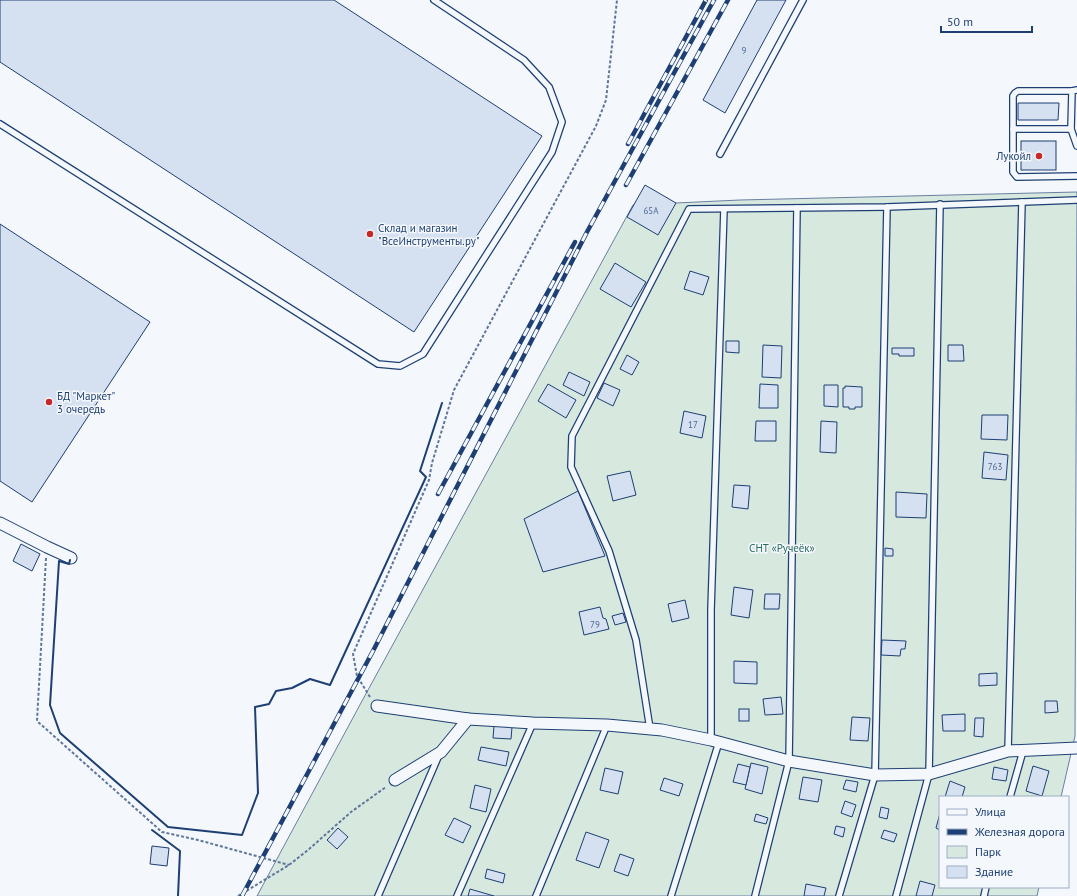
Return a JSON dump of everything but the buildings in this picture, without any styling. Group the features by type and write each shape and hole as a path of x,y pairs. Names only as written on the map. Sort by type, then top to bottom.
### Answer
{"street":[{"path":"0,522 71,558"},
{"path":"376,706 468,719 607,725 662,730 715,741 789,761 875,775 929,774 1008,751 1077,748"},
{"path":"395,780 441,752 468,719"}],"lane":[{"path":"0,124 378,364 400,366 424,354 552,152 562,122 549,87 524,60 434,0"},
{"path":"720,154 803,0"},
{"path":"1077,146 1071,129 1075,90 1018,91 1015,93 1013,96 1013,172 1017,177 1077,176"},
{"path":"1013,129 1071,129"},
{"path":"650,729 636,640 609,551 571,467 572,436 689,209 886,207 1077,200"},
{"path":"1008,751 1022,202"},
{"path":"896,896 929,774 940,204"},
{"path":"839,896 875,775 886,207"},
{"path":"755,896 789,761 797,208"},
{"path":"671,896 715,741 711,610 724,209"},
{"path":"457,896 533,723"},
{"path":"536,896 607,725"},
{"path":"1010,796 1023,751"},
{"path":"378,896 441,752"}],"path":[{"path":"376,706 357,676 353,654 429,480 432,463 454,390 596,126 606,100 617,0"},
{"path":"47,547 37,721 162,832 289,864"},
{"path":"238,896 289,864 308,850 352,812 395,780"}],"green space":[{"name":"СНТ «Ручеёк»","path":"1077,192 1075,736 1061,796 939,796 939,888 1039,888 1037,896 257,896 633,205 740,200"}],"railway":[{"path":"628,144 706,0"},
{"path":"242,896 373,651 587,232 714,0"},
{"path":"626,185 728,0"},
{"path":"438,494 575,242"}],"wall":[{"path":"70,560 69,564 59,561 50,705 60,733 168,827 242,835 258,793 255,707 269,704 276,691 292,688 310,679 330,685 426,477 420,471 442,403"},
{"path":"152,830 180,851 178,896"}],"place":[{"name":"Лукойл","path":"1039,156"},
{"name":"Склад и магазин \"ВсеИнструменты.ру\"","path":"370,234"},
{"name":"БД \"Маркет\" 3 очередь","path":"49,402"}]}
